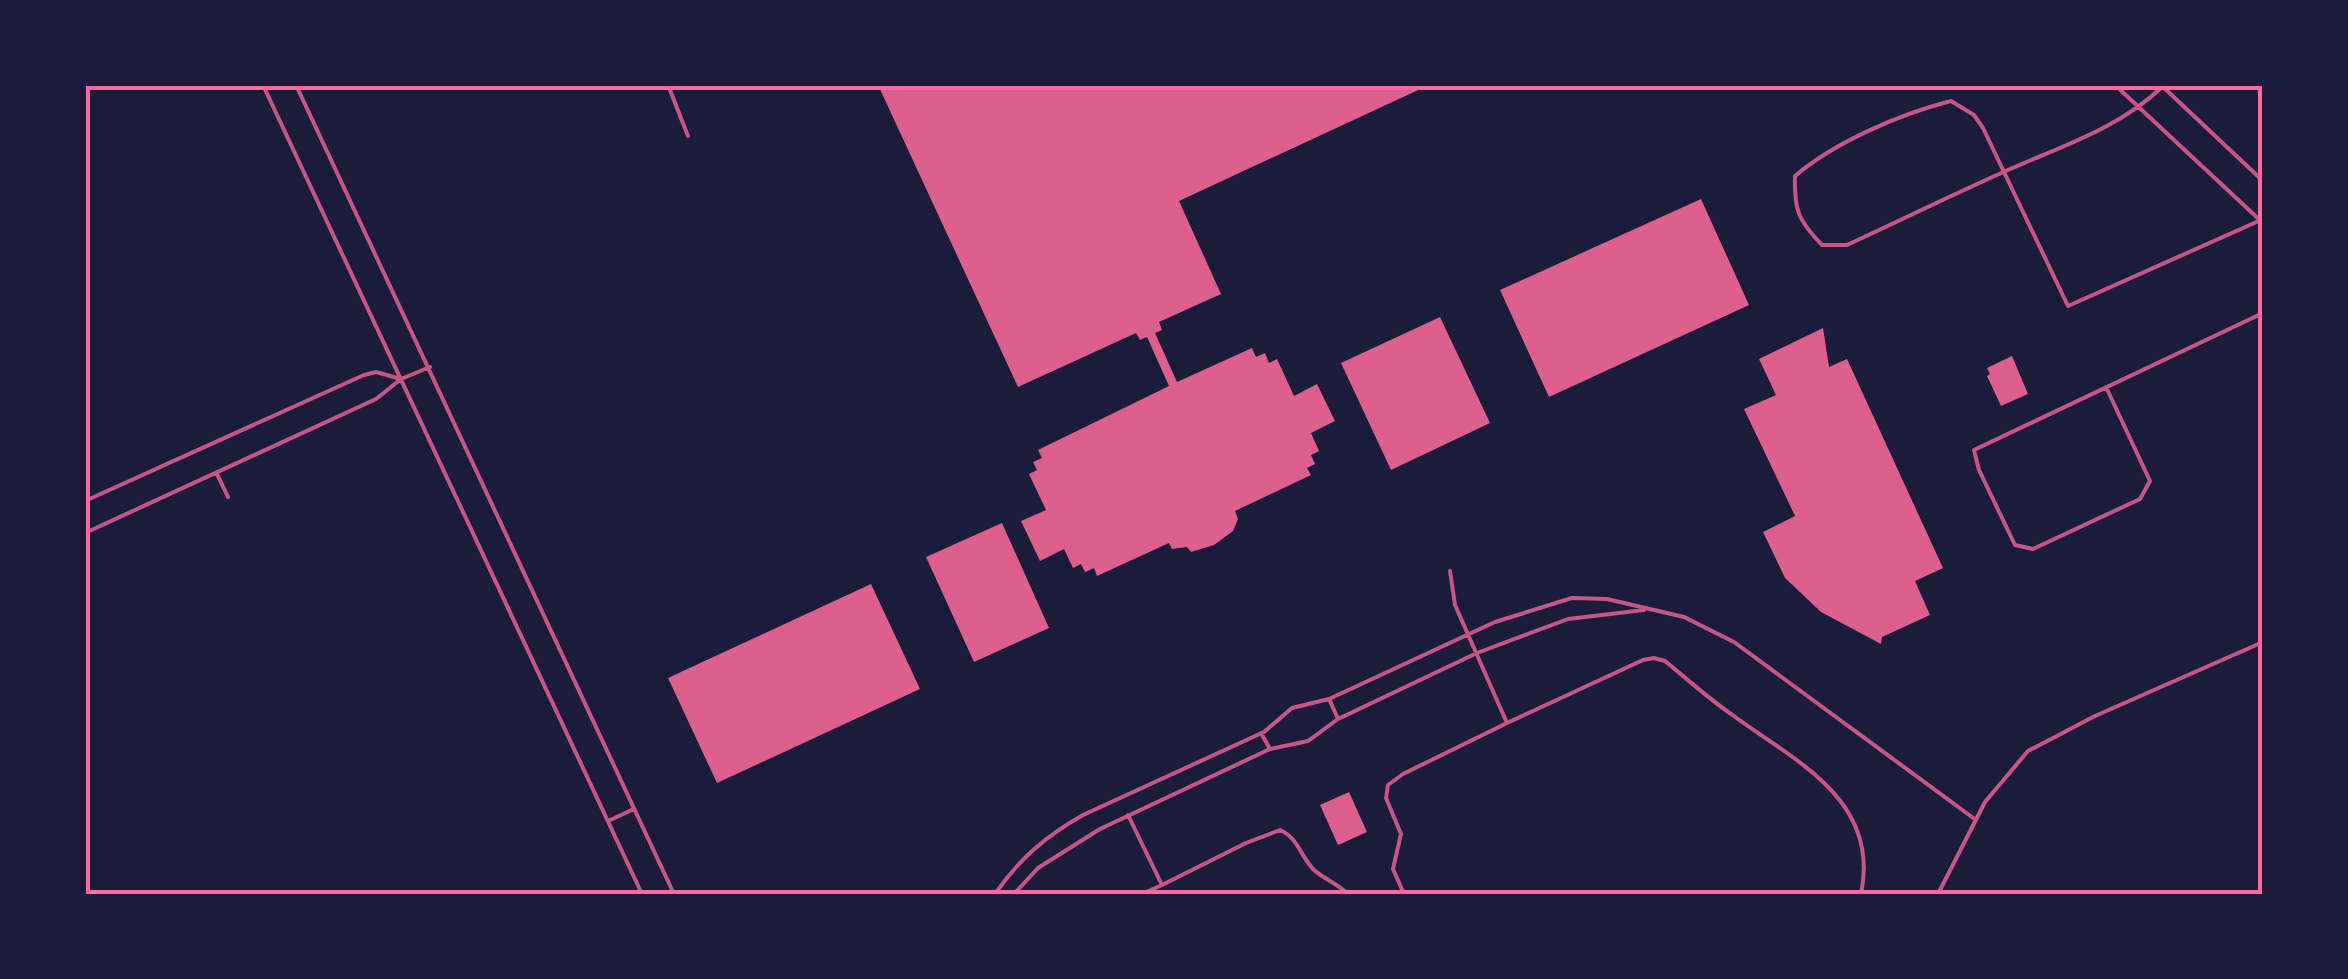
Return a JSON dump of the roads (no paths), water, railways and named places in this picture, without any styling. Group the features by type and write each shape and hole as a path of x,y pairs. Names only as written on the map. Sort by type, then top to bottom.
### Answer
{"lane":[{"path":"263,85 642,894"},
{"path":"296,85 674,894"},
{"path":"668,85 688,136"},
{"path":"2114,85 2140,108 2262,222 2068,306 2005,172 1974,114 1951,102 1919,109 1815,159 1794,176 1794,206 1806,228 1822,245 1847,245 2005,172 2099,130 2140,108 2162,86 2263,181"},
{"path":"2106,387 2150,481 2140,500 2032,549 2016,545 1974,450 2106,387 2263,313"},
{"path":"85,533 376,399 401,379 430,367"},
{"path":"85,501 364,375 376,372 401,379"},
{"path":"216,472 228,497"},
{"path":"1450,571 1455,605 1507,723"},
{"path":"995,894 1032,849 1056,830 1261,734 1292,708 1330,699 1468,634 1538,606 1572,598 1607,599 1684,617 1734,642 1976,820"},
{"path":"1014,894 1038,868 1100,829 1270,749 1308,741 1338,719 1477,653 1568,618 1650,609"},
{"path":"1938,894 1985,802 2028,751 2095,716 2263,642"},
{"path":"1404,894 1393,870 1400,834 1386,798 1388,785 1507,723 1654,658 1665,661 1835,790 1852,817 1860,841 1861,894"},
{"path":"1330,699 1338,719"},
{"path":"1261,734 1270,749"},
{"path":"608,821 634,809"},
{"path":"1128,815 1162,885"},
{"path":"1142,894 1246,842 1280,830 1292,836 1316,873 1335,881 1348,894"}]}
